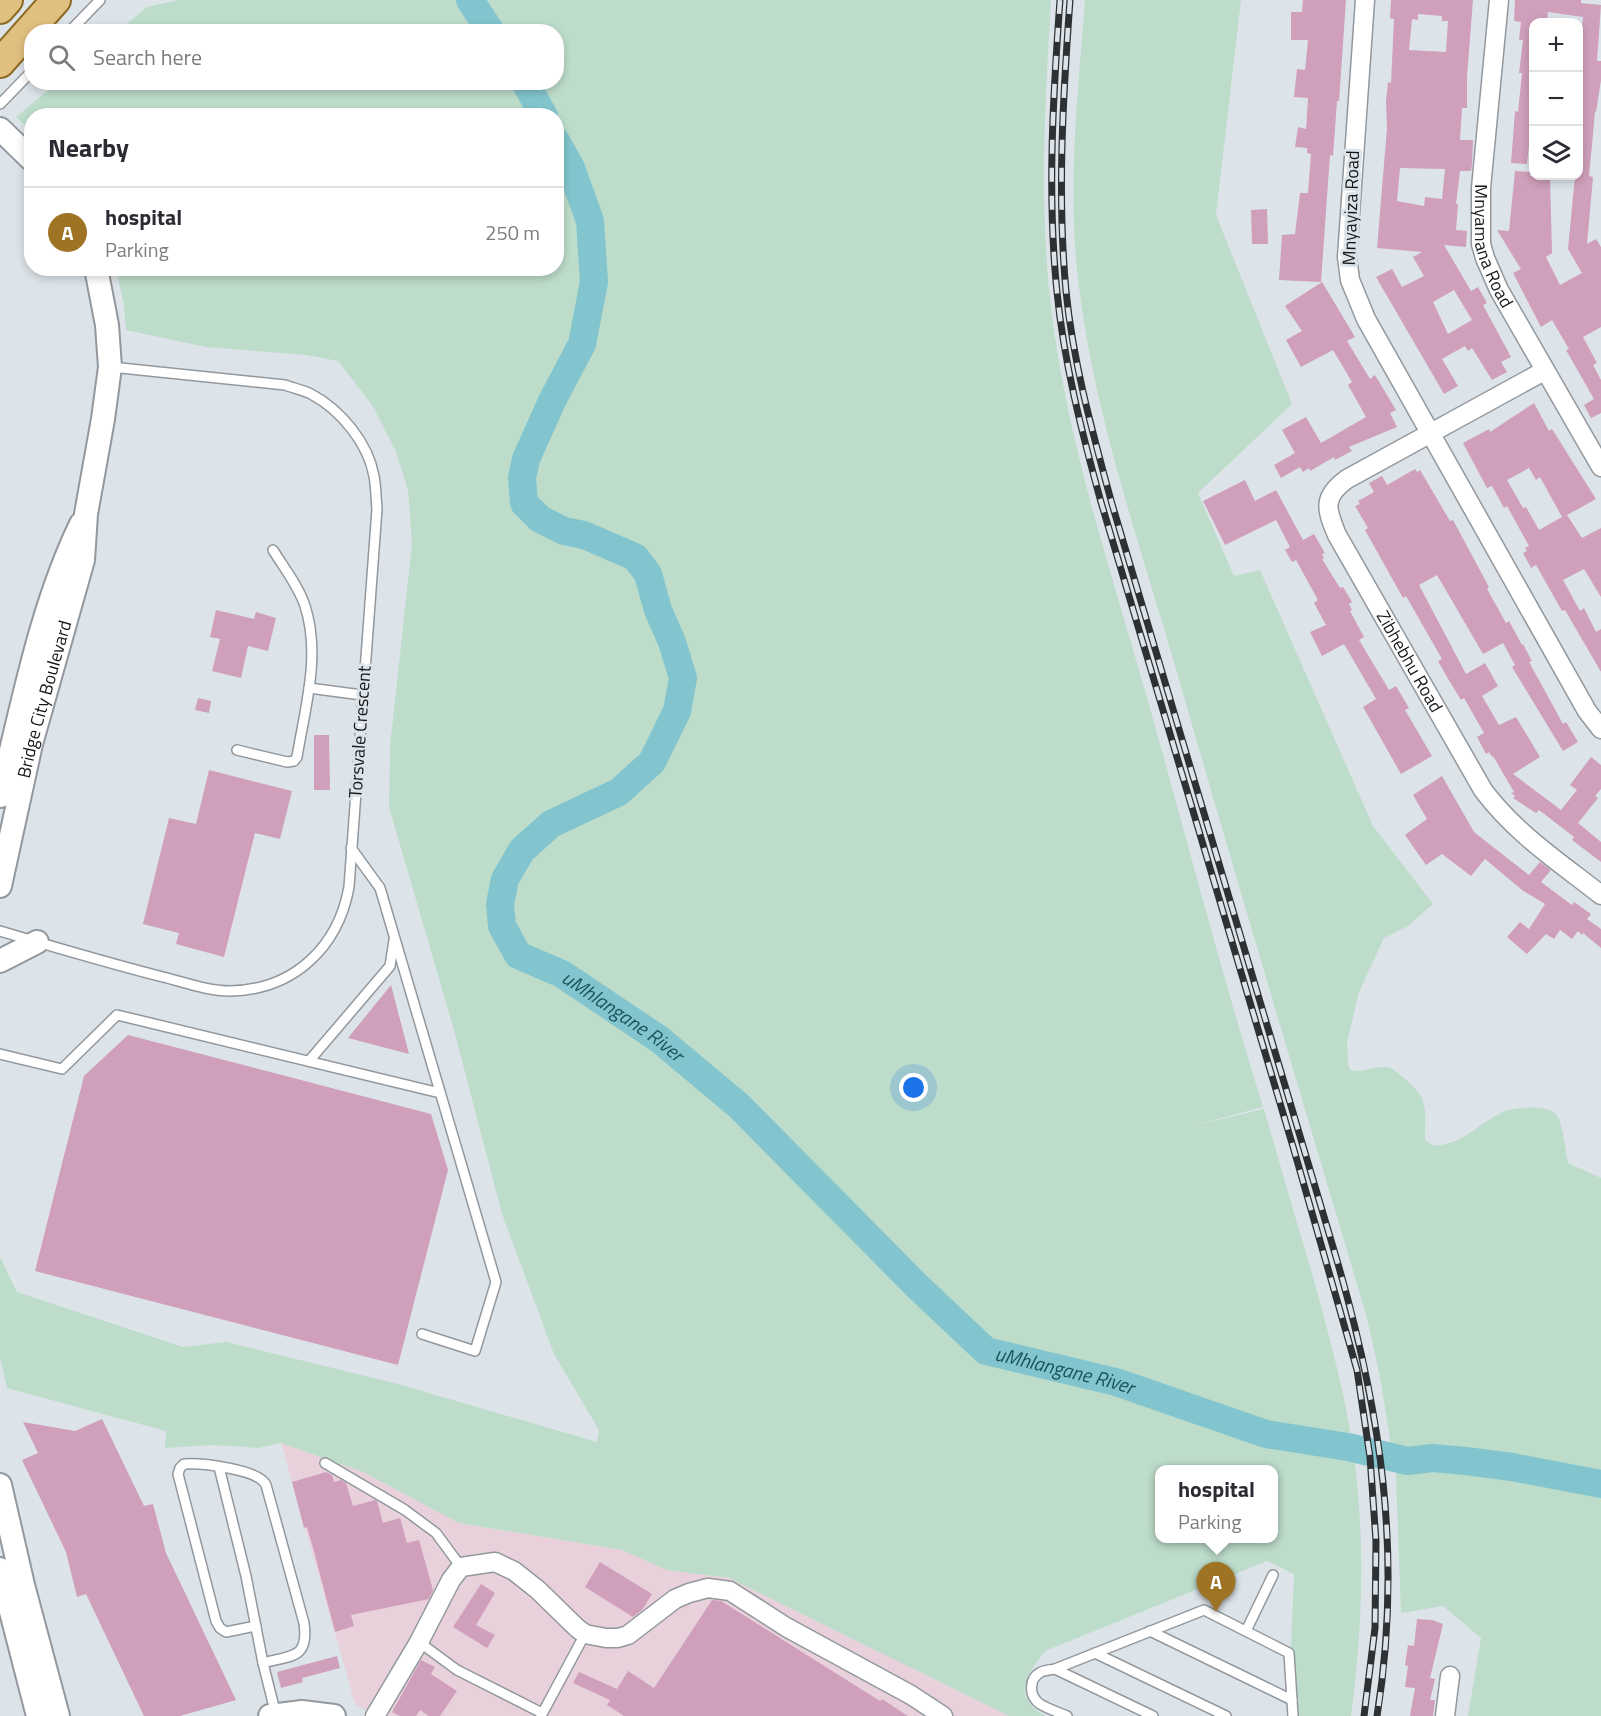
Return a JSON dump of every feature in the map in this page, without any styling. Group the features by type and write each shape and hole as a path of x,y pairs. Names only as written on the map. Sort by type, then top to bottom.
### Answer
{"main road":[{"path":"0,9 8,0"},
{"path":"35,24 56,0"},
{"path":"52,24 74,0"},
{"path":"0,63 24,36"},
{"path":"0,80 24,54"}],"street":[{"name":"Mnyayiza Road","path":"1365,0 1347,257 1350,280 1366,319 1587,711 1601,729"},
{"name":"Mnyamana Road","path":"1499,0 1481,188 1480,244 1499,290 1601,466"},
{"path":"1,130 24,152"},
{"name":"Bridge City Boulevard","path":"0,796 75,558 86,514 110,367 107,325 98,276"},
{"path":"1430,432 1544,371"},
{"name":"Zibhebhu Road","path":"1430,432 1347,478 1334,489 1329,500 1331,521 1404,654 1483,790 1506,819 1525,836 1601,895"},
{"name":"Bridge City Boulevard","path":"0,885 17,741"},
{"path":"0,961 37,942"},
{"path":"0,1485 23,1585 58,1716"},
{"path":"375,1716 419,1642 451,1580 461,1567 495,1562 514,1570 585,1634 606,1638 628,1635 675,1599 689,1593 708,1588 730,1591 786,1627 911,1695 943,1716"},
{"path":"0,1569 38,1716"},
{"path":"1445,1716 1450,1676"},
{"path":"273,1715 302,1712 334,1716"}],"lane":[{"path":"77,24 100,0"},
{"path":"0,104 24,79"},
{"name":"Torsvale Crescent","path":"0,931 208,988 238,990 268,984 293,972 315,956 335,931 346,905 377,509 374,476 365,450 351,429 331,407 310,393 285,385 110,367"},
{"path":"237,750 287,762 294,761 297,757 313,663 310,632 305,607 295,585 273,549"},
{"path":"309,688 362,695"},
{"path":"351,848 380,888 496,1282 475,1351 422,1334"},
{"path":"309,1061 390,966 394,937"},
{"path":"0,1054 62,1069 117,1015 440,1093"},
{"path":"325,1463 405,1510 436,1533 461,1567"},
{"path":"256,1626 226,1632 218,1625 178,1474 184,1464 219,1467 264,1480 304,1623 306,1638 305,1646 301,1651 263,1663"},
{"path":"219,1467 246,1576 273,1715"},
{"path":"1246,1631 1273,1575"},
{"path":"1067,1716 1035,1700 1031,1690 1032,1681 1041,1672 1055,1669 1204,1610 1289,1653 1293,1716"},
{"path":"1150,1631 1292,1700"},
{"path":"419,1642 458,1670 541,1715 585,1634"},
{"path":"1095,1653 1226,1716"},
{"path":"1055,1669 1153,1716"}],"shaded area":[{"path":"281,1443 363,1472 459,1523 622,1550 668,1570 729,1578 1009,1716 375,1716 355,1704"}],"green space":[{"path":"178,0 1051,0 1044,192 1047,269 1058,358 1079,457 1105,555 1263,1107 1188,1127 1264,1109 1310,1266 1344,1398 1356,1477 1361,1580 1358,1648 1351,1716 1288,1716 1294,1574 1267,1561 1045,1651 1029,1673 1025,1692 1029,1702 1036,1710 1046,1716 1009,1716 729,1578 667,1570 622,1550 459,1523 363,1472 281,1443 259,1448 212,1445 165,1448 166,1431 7,1388 0,1358 0,1257 17,1292 183,1347 226,1342 398,1384 597,1442 599,1430 554,1354 502,1214 454,1030 389,807 390,746 412,544 408,490 396,452 372,405 338,361 306,355 206,347 126,330 124,305 118,276 564,276 564,108 27,108 49,90 564,90 564,24 126,24 147,7"},
{"path":"1085,0 1241,0 1216,215 1292,404 1198,493 1234,576 1260,570 1373,826 1433,904 1408,926 1384,938 1359,992 1347,1043 1350,1070 1387,1067 1412,1085 1422,1098 1425,1112 1425,1140 1432,1145 1442,1145 1462,1138 1506,1111 1519,1108 1549,1110 1558,1117 1560,1122 1568,1163 1601,1178 1601,1716 1468,1716 1481,1638 1443,1606 1401,1613 1396,1476 1380,1377 1367,1318 1133,525 1094,378 1078,279 1073,209 1077,105"},
{"path":"24,110 24,124 16,117"}],"building":[{"path":"1303,0 1346,0 1339,101 1337,101 1333,156 1330,155 1321,282 1279,280 1282,235 1295,234 1300,193 1308,193 1311,154 1307,153 1307,148 1295,147 1298,127 1306,129 1308,98 1294,97 1297,69 1305,70 1308,40 1291,40 1291,12 1302,12"},
{"path":"1391,0 1473,0 1467,108 1462,108 1460,140 1473,140 1472,165 1471,171 1460,171 1456,204 1458,204 1456,230 1467,231 1466,247 1444,245 1471,291 1478,287 1487,303 1483,305 1511,357 1501,362 1507,372 1492,380 1472,348 1468,351 1465,346 1442,359 1458,386 1444,394 1376,277 1392,269 1402,287 1424,276 1413,257 1422,252 1377,248 1387,128 1386,101 1388,82 1391,83 1394,19 1390,18","holes":["1418,14 1442,16 1442,21 1448,21 1446,52 1409,50 1412,19 1418,20","1400,168 1445,169 1442,199 1425,197 1424,206 1397,201","1454,290 1472,320 1448,334 1433,302"]},
{"path":"1515,0 1581,0 1581,3 1601,5 1597,61 1601,61 1601,80 1595,111 1589,176 1593,177 1587,244 1596,239 1601,247 1601,327 1583,337 1597,363 1593,365 1601,380 1601,413 1591,418 1584,405 1594,399 1566,350 1569,349 1552,320 1541,327 1513,273 1521,269 1497,230 1509,231 1515,171 1529,172 1529,180 1550,180 1552,253 1546,257 1560,285 1582,273 1568,249 1575,180 1583,180 1583,17 1548,12 1547,18 1529,18 1527,164 1511,163 1515,111 1518,112 1522,73 1519,73 1523,40 1519,40 1521,22 1514,21"},
{"path":"1267,209 1268,244 1252,244 1251,210"},
{"path":"1322,282 1355,337 1347,341 1370,379 1375,375 1396,410 1390,413 1397,427 1349,447 1352,451 1335,460 1334,457 1310,471 1309,468 1303,472 1300,467 1281,478 1274,465 1295,453 1282,430 1306,417 1321,443 1366,417 1348,385 1352,382 1333,350 1301,367 1286,340 1302,331 1285,306"},
{"path":"1534,403 1549,431 1552,429 1596,499 1567,515 1582,538 1601,528 1601,597 1584,569 1563,580 1580,611 1584,608 1596,632 1601,629 1601,672 1536,565 1531,568 1523,553 1529,546 1507,506 1504,508 1492,486 1487,488 1463,443 1489,429 1490,432","holes":["1529,468 1536,480 1540,477 1562,517 1539,530 1507,480"]},
{"path":"1415,469 1417,472 1420,470 1450,521 1453,520 1506,623 1509,621 1523,644 1532,661 1529,662 1563,724 1566,722 1578,742 1563,751 1512,667 1515,665 1503,643 1483,654 1437,575 1419,585 1466,674 1485,663 1498,686 1482,696 1499,725 1516,717 1540,757 1513,774 1561,810 1577,790 1570,785 1591,757 1601,765 1601,789 1595,796 1598,798 1578,823 1601,842 1601,862 1572,840 1574,837 1539,810 1536,813 1513,798 1515,796 1511,793 1514,792 1493,756 1489,752 1486,754 1477,737 1484,733 1464,698 1461,700 1447,677 1438,661 1442,659 1406,596 1403,598 1365,530 1368,528 1355,506 1360,504 1358,501 1374,492 1369,483 1382,476 1387,485"},
{"path":"1245,480 1255,501 1276,490 1303,540 1314,534 1325,553 1322,554 1324,558 1322,559 1340,588 1343,587 1352,602 1349,604 1352,610 1350,611 1364,637 1359,640 1389,690 1396,686 1409,708 1405,710 1432,756 1401,774 1363,707 1376,699 1344,644 1322,656 1310,632 1326,625 1314,603 1318,600 1296,560 1292,562 1285,550 1290,547 1276,520 1225,545 1203,501"},
{"path":"216,610 254,619 256,612 276,618 268,651 248,646 241,678 212,671 220,639 210,637"},
{"path":"198,698 211,701 209,713 195,710"},
{"path":"314,735 329,735 330,790 314,790"},
{"path":"209,770 292,791 280,839 255,833 224,957 176,944 179,933 143,924 169,818 196,824"},
{"path":"1442,776 1474,832 1529,875 1540,862 1551,870 1541,882 1572,905 1574,902 1591,914 1587,919 1601,929 1601,948 1583,933 1582,935 1578,931 1572,939 1560,930 1554,939 1546,934 1527,954 1507,937 1520,922 1529,929 1545,904 1522,890 1485,859 1471,876 1442,854 1426,865 1405,835 1427,819 1413,795"},
{"path":"391,985 409,1054 348,1038"},
{"path":"128,1035 431,1114 448,1170 398,1365 35,1271 84,1076"},
{"path":"102,1419 144,1506 153,1504 166,1553 236,1700 180,1716 144,1716 86,1594 77,1597 66,1552 22,1460 38,1453 23,1422 75,1431"},
{"path":"326,1472 332,1475 334,1482 341,1480 346,1483 353,1506 377,1501 383,1523 400,1518 407,1543 419,1540 433,1590 429,1599 351,1615 354,1626 335,1632 314,1551 307,1527 304,1528 292,1482"},
{"path":"600,1562 652,1594 642,1610 633,1617 585,1587"},
{"path":"481,1584 495,1593 476,1625 495,1635 487,1648 453,1627"},
{"path":"712,1600 721,1601 880,1701 882,1699 908,1716 624,1716 607,1705 610,1700 573,1683 579,1672 617,1689 628,1671 654,1688"},
{"path":"1417,1619 1432,1620 1443,1624 1430,1678 1435,1679 1430,1700 1435,1700 1433,1716 1410,1716 1415,1688 1405,1687 1408,1645 1414,1646"},
{"path":"337,1656 340,1668 302,1678 303,1682 281,1688 277,1672"},
{"path":"421,1660 435,1667 431,1674 457,1691 440,1716 429,1716 420,1710 416,1716 400,1716 392,1712"}],"waterway":[{"name":"uMhlangane River","path":"470,0 486,24"},
{"name":"uMhlangane River","path":"529,90 540,108"},
{"name":"uMhlangane River","path":"564,155 571,168 590,221 594,282 582,344 552,401 526,459 522,478 524,503 540,519 564,531 584,535 635,557 648,574 658,610 672,642 683,678 677,711 652,762 619,792 551,824 522,850 505,879 500,904 502,926 518,955 562,974 659,1039 739,1106 917,1286 986,1351 1116,1382 1266,1434 1348,1447 1408,1461 1432,1458 1466,1461 1512,1467 1601,1484"}],"railway":[{"path":"1060,0 1053,109 1052,219 1057,292 1064,345 1101,502 1294,1150 1357,1370 1370,1457 1376,1541 1375,1628 1364,1716"},
{"path":"1070,0 1061,182 1063,255 1073,345 1084,398 1112,504 1336,1257 1365,1371 1376,1427 1387,1541 1388,1598 1385,1656 1377,1716"}],"place":[{"name":"hospital","path":"1216,1612"}]}
